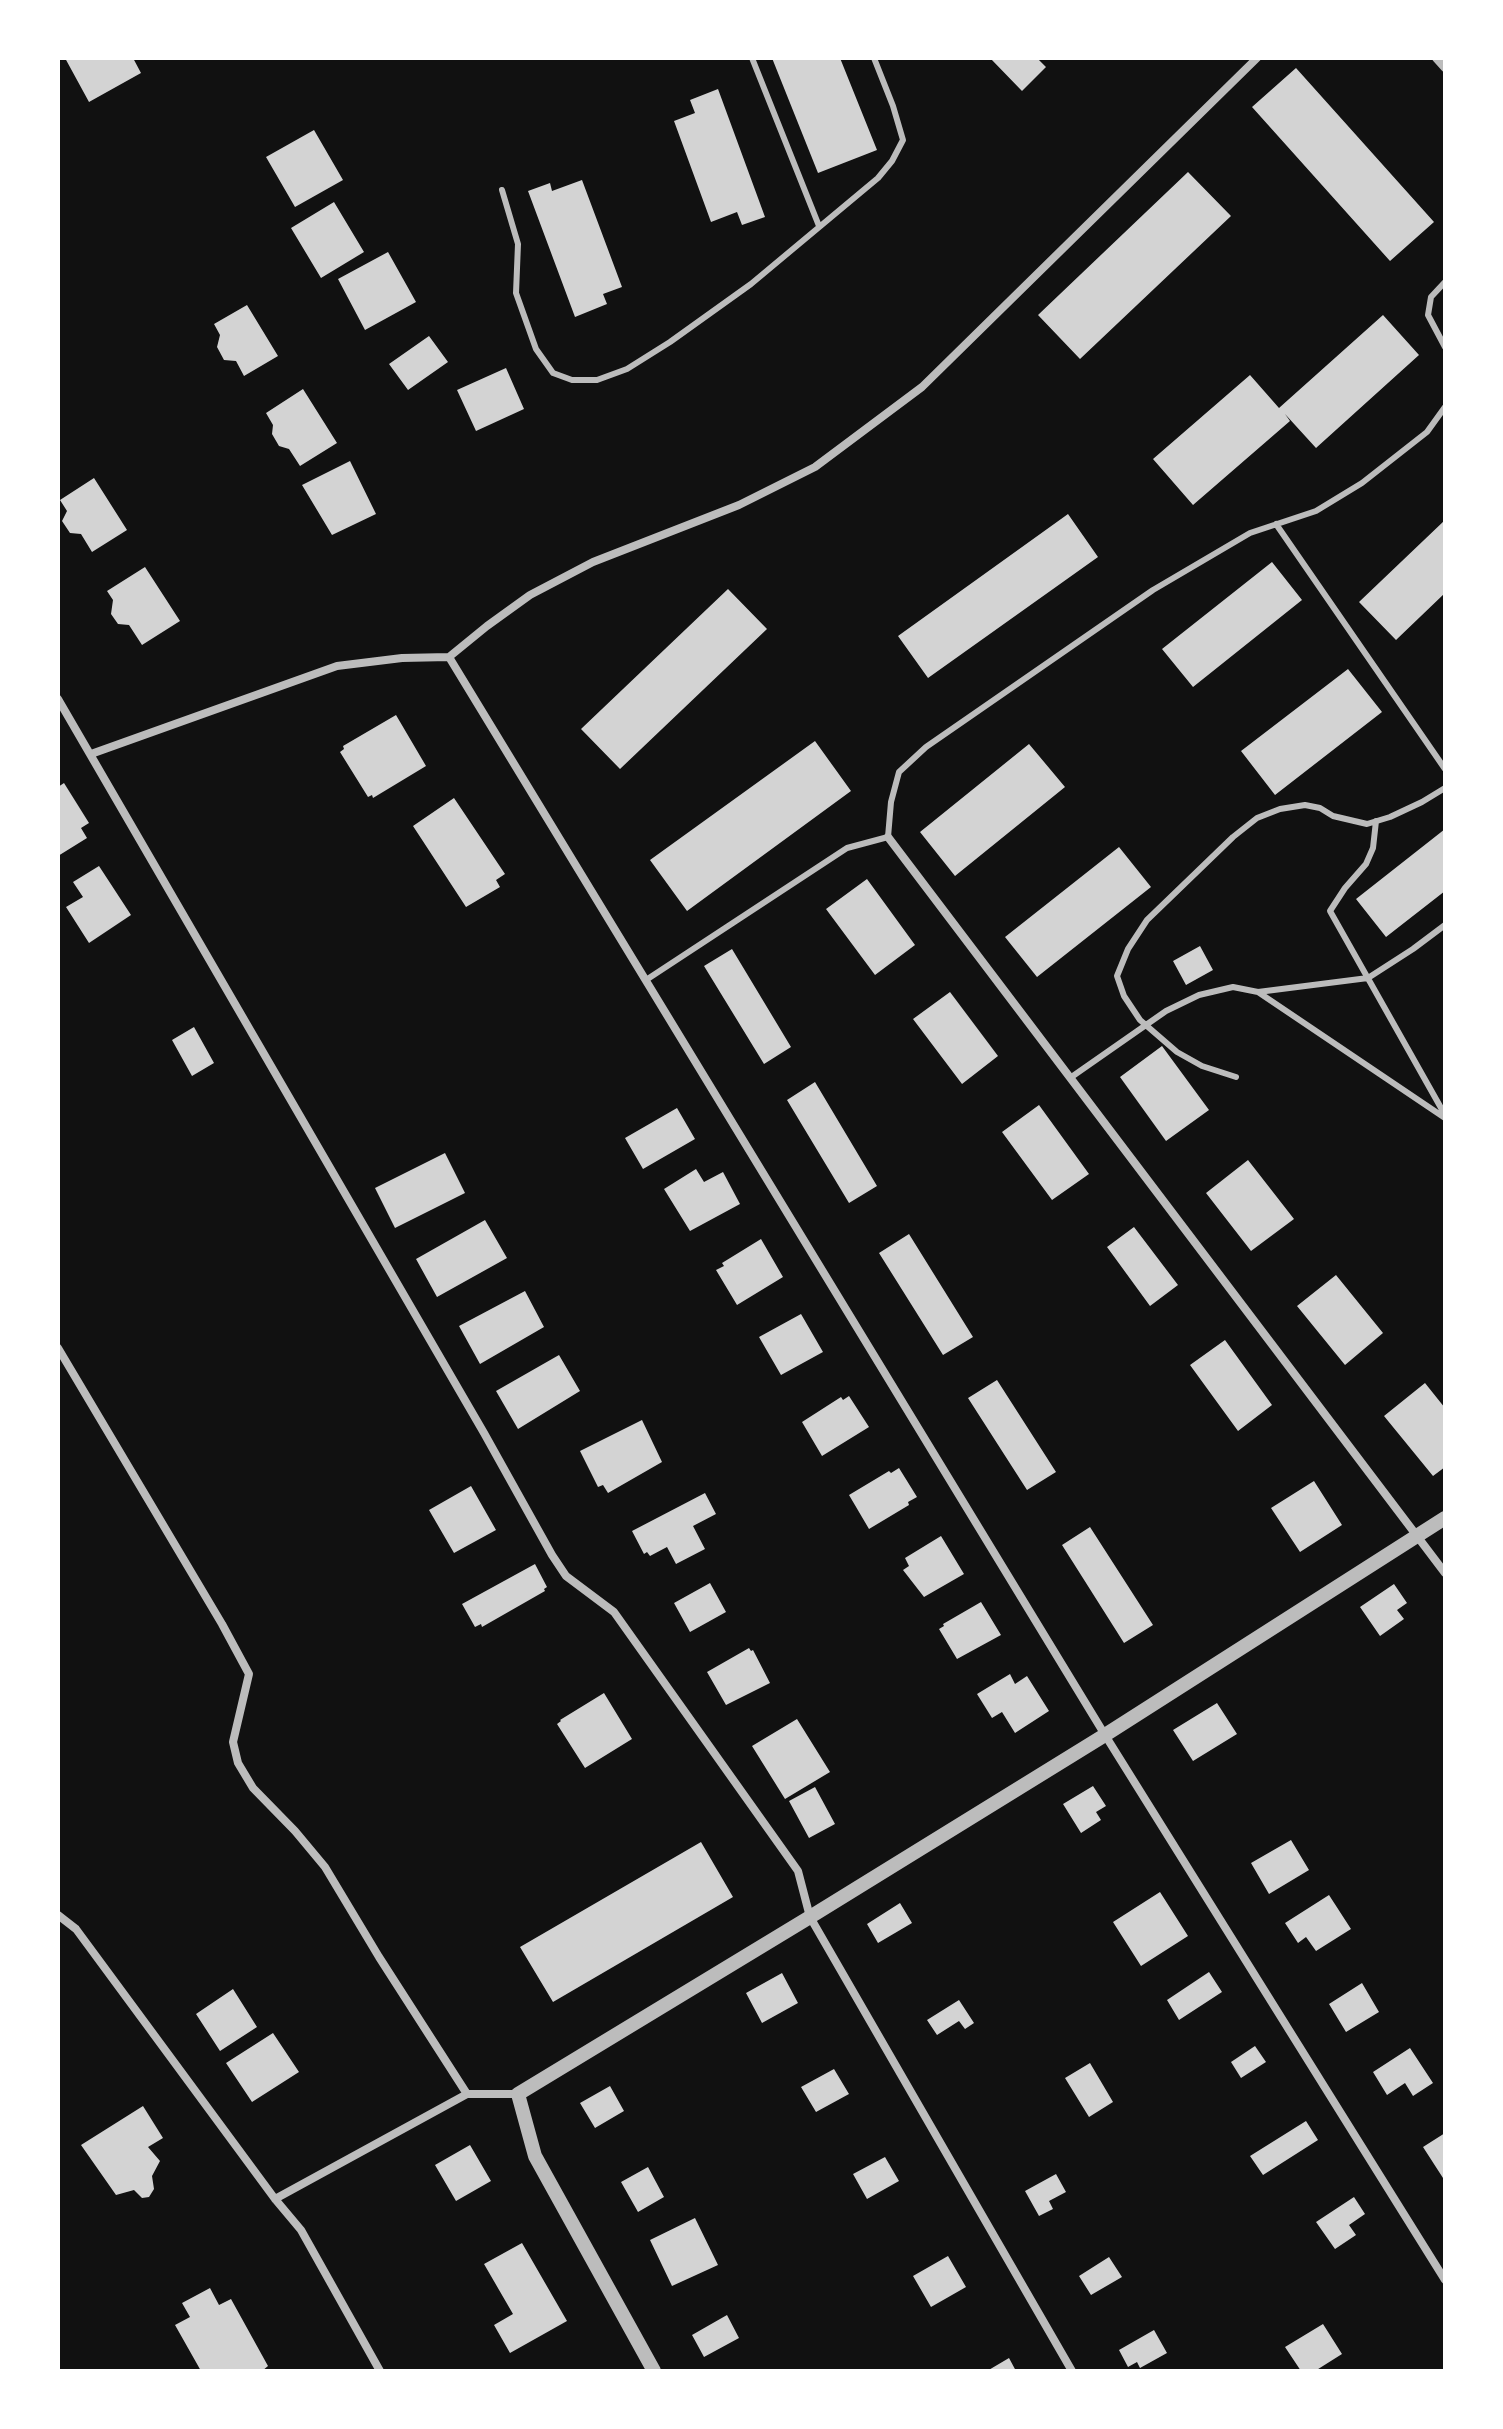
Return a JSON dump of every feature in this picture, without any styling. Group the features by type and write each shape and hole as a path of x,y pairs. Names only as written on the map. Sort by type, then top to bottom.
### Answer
{"street":[{"path":"91,754 337,666 402,658 449,657 530,595 593,562 739,505 815,467 922,387 1257,58"},
{"path":"449,657 1105,1735 1445,2280"},
{"path":"58,699 552,1555 566,1576 614,1612 798,1871 810,1917 1072,2371"},
{"path":"888,837 1445,1573"},
{"path":"58,1348 249,1674 233,1742 238,1763 253,1788 325,1867 467,2094"},
{"path":"275,2199 467,2094 518,2094 1105,1735 1445,1518"},
{"path":"58,1915 76,1929 301,2230 380,2371"},
{"path":"518,2094 535,2156 654,2371"}],"lane":[{"path":"752,58 819,226"},
{"path":"502,190 518,244 516,293 536,349 553,373 572,380 597,380 627,369 751,284 878,178 903,140 874,58"},
{"path":"1445,282 1431,297 1428,315 1445,347"},
{"path":"646,980 847,848 888,837 891,802 899,772 926,747 1153,590 1250,533 1316,511 1362,483 1427,432 1445,407"},
{"path":"1276,524 1445,769"},
{"path":"1236,1077 1202,1066 1177,1052 1145,1025 1124,996 1117,976 1128,949 1147,920 1257,818 1280,809 1305,805 1352,822 1367,824 1422,802 1445,788"},
{"path":"1376,821 1373,848 1366,864 1330,911 1445,1116"},
{"path":"1070,1078 1166,1011 1199,995 1233,987 1258,992 1368,978 1445,925"},
{"path":"1258,992 1445,1116"}],"building":[{"path":"65,58 133,58 141,73 89,102"},
{"path":"772,58 840,58 877,150 818,173"},
{"path":"990,58 1037,58 1046,67 1022,91"},
{"path":"1296,68 1434,222 1390,261 1252,107"},
{"path":"718,89 765,217 742,225 737,212 711,222 674,121 695,113 690,100"},
{"path":"314,130 343,180 295,207 266,157"},
{"path":"1188,172 1231,216 1080,359 1038,315"},
{"path":"582,180 622,287 603,294 607,304 575,317 528,191 550,183 552,191"},
{"path":"334,202 364,252 321,278 291,228"},
{"path":"388,252 416,302 365,330 338,279"},
{"path":"247,305 278,356 244,376 236,361 224,360 217,347 220,335 214,324"},
{"path":"1383,315 1419,355 1316,448 1285,414 1290,421 1193,505 1153,459 1250,375 1279,408"},
{"path":"429,336 448,362 408,390 389,364"},
{"path":"506,368 524,409 476,431 457,390"},
{"path":"303,389 337,443 300,466 289,449 279,446 266,413"},
{"path":"350,461 376,514 332,535 302,485"},
{"path":"94,478 127,530 92,552 81,534 70,533 62,521 67,511 60,500"},
{"path":"1068,514 1098,557 928,678 898,636"},
{"path":"1445,520 1445,593 1396,640 1359,602"},
{"path":"1272,562 1302,600 1193,687 1162,649"},
{"path":"145,567 180,621 142,645 129,625 118,624 111,614 113,600 107,591"},
{"path":"728,589 767,629 620,769 581,729"},
{"path":"1348,669 1382,712 1275,795 1241,751"},
{"path":"396,715 426,766 373,798 372,795 368,797 340,752 343,746"},
{"path":"815,741 851,791 687,911 650,860"},
{"path":"1029,744 1065,787 955,876 920,832"},
{"path":"64,783 89,823 81,828 87,838 58,856 58,787"},
{"path":"454,798 505,874 496,880 500,887 466,907 413,826"},
{"path":"1445,829 1445,891 1386,937 1356,899"},
{"path":"1119,847 1151,887 1037,977 1005,937"},
{"path":"99,866 131,915 89,943 66,907 83,897 73,882"},
{"path":"867,879 915,945 875,975 826,909"},
{"path":"1200,946 1213,970 1186,985 1173,961"},
{"path":"732,949 791,1047 764,1064 704,966"},
{"path":"950,992 998,1056 962,1084 913,1019"},
{"path":"194,1027 214,1063 192,1076 172,1040"},
{"path":"1162,1046 1209,1110 1166,1141 1120,1077"},
{"path":"815,1082 877,1186 849,1203 787,1100"},
{"path":"1039,1105 1089,1174 1052,1200 1002,1132"},
{"path":"677,1108 695,1139 643,1169 625,1138"},
{"path":"445,1153 465,1193 395,1228 375,1188"},
{"path":"1248,1160 1294,1219 1251,1251 1206,1193"},
{"path":"696,1169 704,1182 723,1172 740,1204 690,1231 664,1189"},
{"path":"485,1220 507,1258 437,1297 416,1259"},
{"path":"1134,1227 1178,1285 1150,1306 1107,1247"},
{"path":"909,1234 973,1337 943,1355 879,1253"},
{"path":"761,1239 783,1277 737,1305 716,1270"},
{"path":"1336,1275 1383,1333 1345,1365 1297,1306"},
{"path":"525,1291 544,1327 480,1364 459,1326"},
{"path":"801,1314 823,1352 781,1375 759,1337"},
{"path":"1225,1340 1272,1405 1238,1431 1190,1365"},
{"path":"559,1355 580,1391 518,1429 496,1391"},
{"path":"997,1380 1056,1472 1027,1490 968,1398"},
{"path":"1425,1383 1445,1408 1445,1467 1433,1476 1384,1416"},
{"path":"849,1396 869,1427 822,1456 802,1422 841,1397 843,1400"},
{"path":"642,1420 662,1462 608,1493 603,1485 598,1487 580,1451"},
{"path":"899,1468 917,1497 869,1529 849,1495"},
{"path":"1314,1481 1342,1525 1300,1552 1271,1508"},
{"path":"471,1486 496,1530 454,1553 429,1510"},
{"path":"705,1493 716,1514 693,1526 705,1549 676,1564 667,1547 650,1556 647,1552 644,1554 632,1531"},
{"path":"1090,1527 1153,1625 1124,1643 1062,1545"},
{"path":"941,1536 964,1574 924,1597 903,1570 909,1566 905,1558"},
{"path":"535,1564 547,1587 545,1591 482,1627 481,1624 475,1627 462,1604"},
{"path":"710,1583 726,1612 690,1632 674,1603"},
{"path":"1394,1584 1407,1603 1397,1610 1404,1619 1380,1636 1360,1607"},
{"path":"981,1602 1001,1635 957,1659 939,1629"},
{"path":"749,1648 753,1650 770,1683 726,1705 707,1672"},
{"path":"1010,1674 1015,1684 1027,1676 1049,1711 1015,1733 1002,1712 992,1718 977,1694"},
{"path":"604,1693 632,1739 585,1768 557,1724"},
{"path":"1217,1703 1237,1734 1193,1761 1173,1730"},
{"path":"797,1719 830,1772 785,1799 752,1746"},
{"path":"1093,1786 1106,1806 1096,1812 1101,1820 1081,1833 1063,1804"},
{"path":"815,1787 835,1824 809,1838 789,1801"},
{"path":"1291,1840 1309,1870 1269,1894 1251,1863"},
{"path":"701,1842 733,1897 553,2002 520,1947"},
{"path":"1160,1892 1188,1936 1141,1966 1113,1922"},
{"path":"1329,1895 1351,1929 1316,1951 1306,1937 1298,1943 1285,1923"},
{"path":"900,1903 912,1923 878,1943 867,1924"},
{"path":"1209,1972 1222,1992 1179,2020 1167,2000"},
{"path":"782,1973 798,2003 762,2023 746,1993"},
{"path":"1362,1983 1379,2012 1346,2032 1329,2004"},
{"path":"233,1989 257,2027 220,2051 196,2014"},
{"path":"959,2000 974,2023 965,2029 959,2021 937,2035 927,2020"},
{"path":"273,2033 299,2072 252,2102 226,2063"},
{"path":"1255,2046 1266,2062 1241,2078 1231,2062"},
{"path":"1410,2048 1433,2083 1413,2096 1405,2083 1387,2095 1373,2072"},
{"path":"1090,2063 1113,2102 1089,2117 1065,2078"},
{"path":"834,2069 849,2094 816,2112 801,2087"},
{"path":"610,2086 624,2111 595,2128 580,2103"},
{"path":"143,2106 163,2138 148,2147 160,2161 152,2176 154,2189 149,2197 142,2198 134,2190 116,2195 81,2145"},
{"path":"1306,2121 1318,2140 1263,2175 1250,2156"},
{"path":"1445,2133 1445,2177 1443,2178 1423,2147"},
{"path":"470,2145 491,2181 456,2201 435,2165"},
{"path":"885,2157 899,2181 867,2199 853,2174"},
{"path":"648,2167 664,2197 638,2212 621,2182"},
{"path":"1056,2174 1066,2192 1049,2201 1053,2209 1039,2216 1025,2191"},
{"path":"1354,2197 1365,2214 1349,2225 1356,2235 1335,2249 1316,2222"},
{"path":"695,2218 718,2265 672,2286 650,2240"},
{"path":"522,2243 567,2321 510,2353 494,2325 513,2314 484,2264"},
{"path":"948,2256 966,2287 931,2307 913,2276"},
{"path":"1109,2257 1122,2277 1091,2295 1079,2276"},
{"path":"210,2288 219,2305 231,2299 268,2366 262,2371 201,2371 175,2325 190,2317 182,2303"},
{"path":"727,2315 739,2338 704,2357 692,2335"},
{"path":"1323,2324 1342,2354 1315,2371 1301,2371 1285,2347"},
{"path":"1154,2330 1167,2353 1140,2368 1137,2362 1128,2367 1119,2350"},
{"path":"1009,2358 1016,2371 987,2371"}]}
